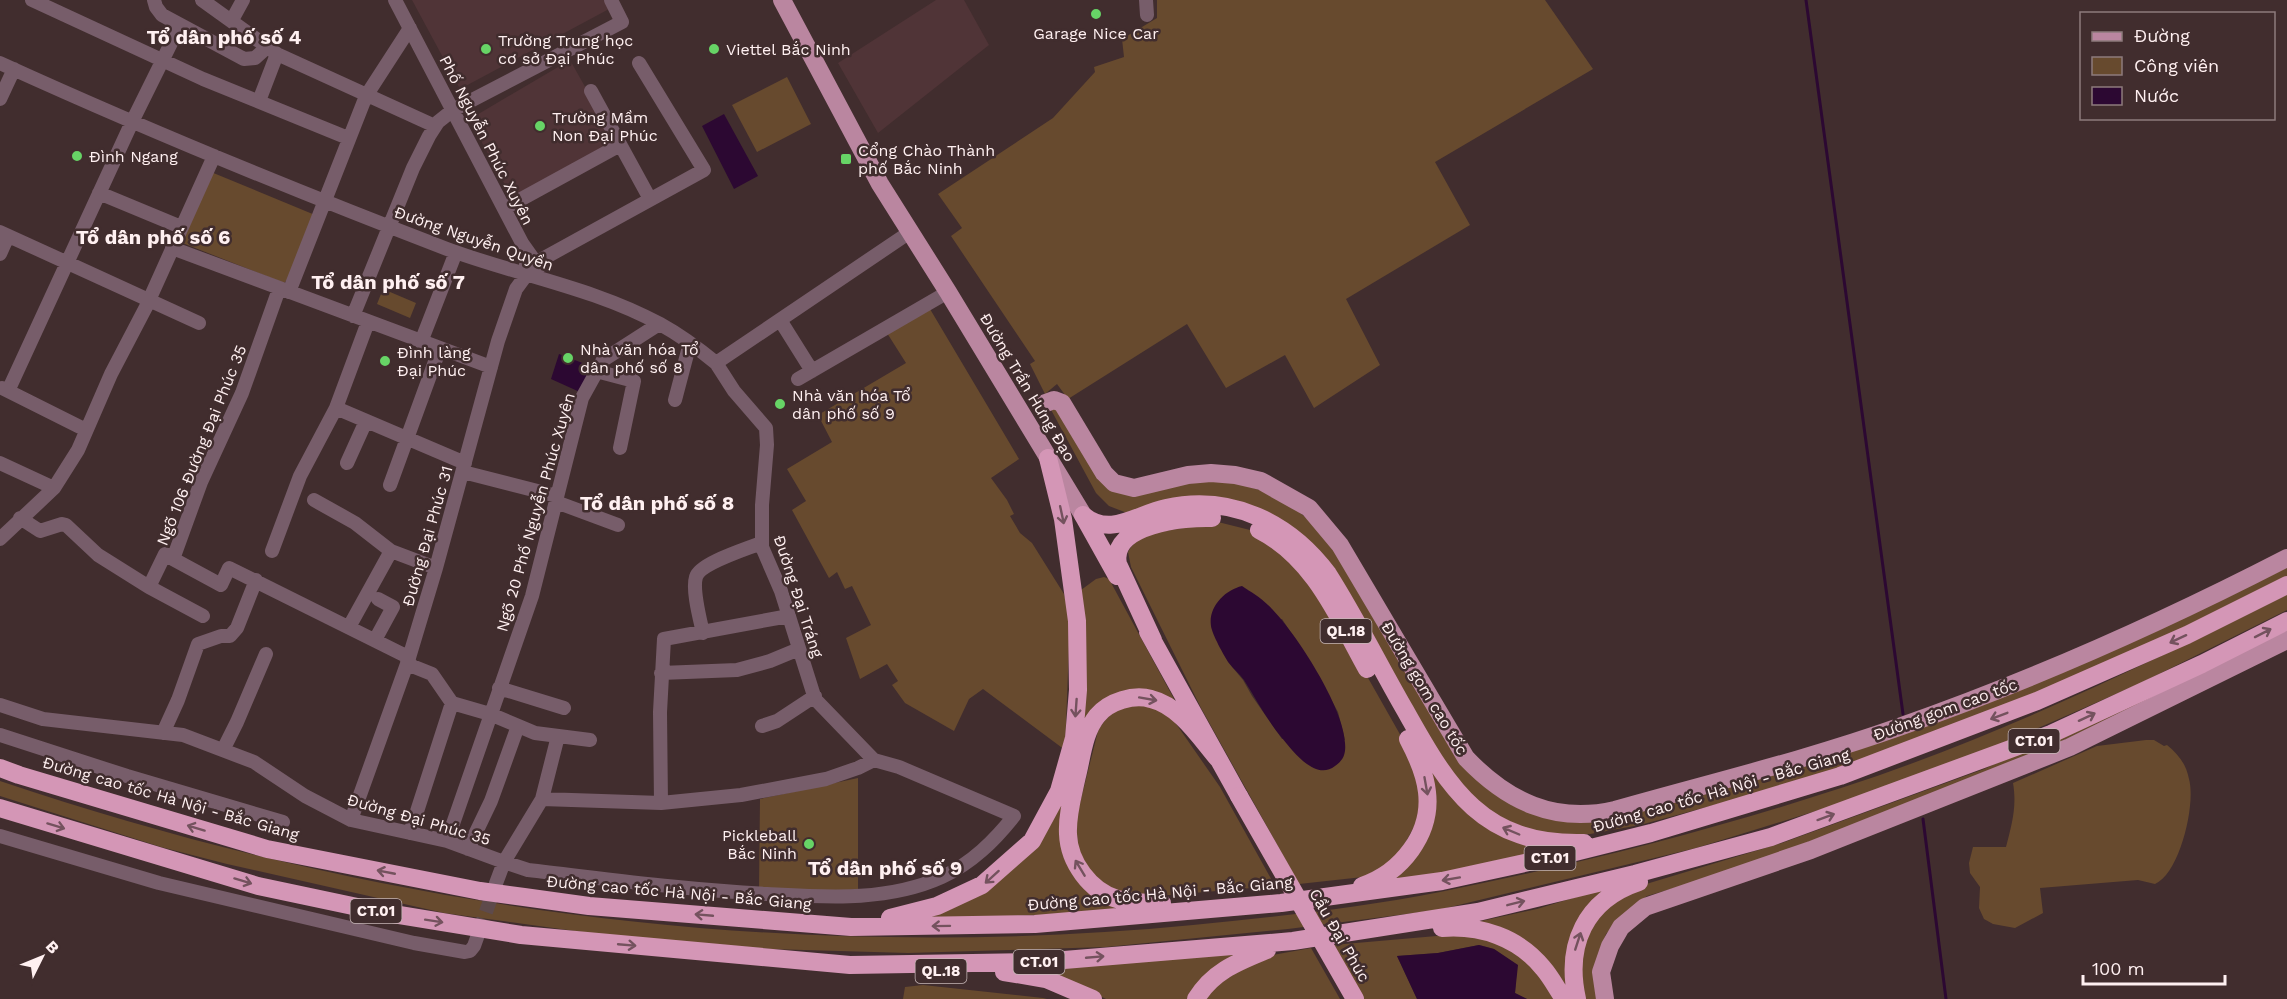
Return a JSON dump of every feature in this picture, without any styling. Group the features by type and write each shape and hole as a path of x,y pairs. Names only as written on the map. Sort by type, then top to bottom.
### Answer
{"highway":[{"path":"762,920 883,920 937,906 982,885 1032,840 1059,791 1074,738 1078,690 1077,621 1073,585 1063,519 1048,458"},
{"path":"1083,515 1097,522 1116,525 1154,511 1178,506 1225,507 1257,516 1296,538 1315,557 1333,582 1425,747 1444,776 1477,811 1498,826 1515,833 1548,842 1589,842 1772,792 1812,785"},
{"name":"Đường Trần Hưng Đạo","path":"1083,515 1239,796"},
{"name":"QL.18","path":"1153,640 1117,560 1118,551 1125,540 1137,531 1157,524 1191,517 1226,520 1252,528 1279,542 1311,573 1413,749 1425,780 1427,802 1420,832 1407,855 1391,870 1371,883 1281,903"},
{"name":"Đường cao tốc Hà Nội - Bắc Giang","path":"0,768 267,849 480,891 589,906 851,927 1035,924 1281,903 1482,873 1651,833 1812,785 1909,751 2077,685 2187,635 2287,585"},
{"name":"CT.01","path":"0,808 258,886 381,912 521,935 784,961 850,965 1040,962 1293,942 1478,912 1635,874 1771,837 2051,734 2202,664 2287,621"},
{"path":"1218,759 1189,724 1160,702 1151,698 1133,698 1108,706 1098,714 1089,727 1085,740 1069,812 1067,830 1069,845 1085,877 1096,889 1116,899 1149,903 1251,906"},
{"name":"Cầu Đại Phúc","path":"1239,796 1354,999"},
{"path":"1577,999 1574,982 1575,951 1585,923 1602,901 1634,884 1771,837"},
{"path":"1335,936 1393,935 1450,927 1469,928 1495,934 1515,944 1535,959 1547,973 1563,999"},
{"path":"1196,999 1211,980 1227,967 1244,958 1293,942"},
{"name":"QL.18","path":"784,961 852,971 1012,972 1046,979 1094,999"}],"main road":[{"name":"Đường Trần Hưng Đạo","path":"782,0 872,170 1083,515"},
{"name":"Đường gom cao tốc","path":"1042,404 1054,400 1062,403 1104,473 1121,486 1143,487 1188,475 1211,473 1235,475 1261,481 1309,508 1340,545 1466,758 1486,778 1514,798 1537,807 1566,814 1595,814 1615,810 1774,767 1898,728 2049,671 2220,593 2287,558"},
{"path":"1605,999 1601,972 1610,946 1621,927 1645,907 1811,850 2081,742 2287,639"}],"street":[{"path":"32,0 163,61 348,138"},
{"path":"154,0 158,11 244,59 255,58 272,51"},
{"path":"232,20 243,0"},
{"name":"Phố Nguyễn Phúc Xuyên","path":"396,0 505,208 522,243 530,268"},
{"path":"353,316 413,168 435,126 453,110 622,22 610,0"},
{"path":"1146,0 1147,15"},
{"path":"207,1 272,51 435,126"},
{"path":"86,430 4,389 68,263 132,122 180,25"},
{"name":"Ngõ 106 Đường Đại Phúc 35","path":"149,587 165,554 173,559 201,482 325,203 366,96 410,28"},
{"path":"259,101 272,51"},
{"name":"Đường Nguyễn Quyền","path":"0,63 132,122 325,203 456,252 506,268 530,268 562,286 629,310 659,324 690,343 716,363"},
{"path":"530,268 704,170 639,63"},
{"path":"0,99 14,69"},
{"path":"591,91 650,199"},
{"path":"505,208 620,145"},
{"path":"0,539 54,488 78,450 111,374 148,302 214,156"},
{"path":"99,193 181,227"},
{"path":"716,363 910,232"},
{"path":"0,254 4,234 148,302 199,323"},
{"path":"172,248 491,367"},
{"path":"421,342 456,252"},
{"name":"Đường Đại Phúc 31","path":"351,820 408,661 491,367 516,289 530,268"},
{"path":"798,379 948,292"},
{"path":"780,320 812,371"},
{"path":"272,551 300,476 336,408 368,322"},
{"name":"Ngõ 20 Phố Nguyễn Phúc Xuyên","path":"447,841 531,596 582,398 603,360 659,324"},
{"path":"675,400 690,343"},
{"path":"390,484 440,348"},
{"name":"Đường Đại Tráng","path":"716,363 734,391 766,428 761,543 789,616 814,696 822,708 873,760"},
{"path":"596,371 634,381 620,448"},
{"path":"336,408 464,467 556,499 618,525"},
{"path":"346,463 366,421"},
{"path":"0,463 54,488"},
{"path":"314,500 355,524 391,551 436,568"},
{"path":"20,518 40,531 62,524 66,525 98,555 149,587 203,616"},
{"path":"703,633 695,586 696,576 712,563 761,543"},
{"path":"349,627 391,551"},
{"path":"173,559 221,585 229,568 375,640 404,655 412,666 432,674 452,703 490,714 535,733 590,740"},
{"path":"163,733 178,700 198,644 221,636 230,636 237,628 256,580"},
{"path":"375,640 393,607 378,599"},
{"path":"661,803 661,673 664,639 789,616"},
{"path":"661,673 737,670 770,661 799,649"},
{"path":"223,750 266,654"},
{"path":"499,688 564,708"},
{"path":"762,726 777,721 814,696"},
{"path":"410,833 452,703"},
{"name":"Đường Đại Phúc 35","path":"0,705 43,718 183,735 254,762 305,796 351,820 447,841 504,862 542,799 558,736"},
{"path":"468,849 491,801 518,726"},
{"path":"0,735 127,776 283,822"},
{"path":"495,886 504,862 528,870 723,892 850,897 916,886 957,870 992,843 1014,816 899,767 873,760 868,764 826,779 741,795 661,803 542,799"},
{"path":"0,836 159,883 414,943 465,952 470,951 474,946 479,932"}],"shaded area":[{"name":"Trường Trung học cơ sở Đại Phúc","path":"412,0 604,0 609,9 460,89"},
{"path":"936,0 964,0 989,45 878,133 838,63"},
{"name":"Trường Mầm Non Đại Phúc","path":"570,60 615,140 518,194 512,194 474,128 475,116"}],"green space":[{"path":"1157,0 1545,0 1593,69 1435,162 1470,225 1346,299 1380,365 1314,408 1285,355 1226,388 1187,324 1068,399 1057,384 1045,394 1030,364 1035,361 951,236 962,228 938,194 1053,118 1095,72 1094,67 1124,57 1122,39 1157,18"},
{"path":"787,77 811,124 757,152 732,105"},
{"path":"211,172 315,215 284,283 180,242"},
{"path":"383,289 416,303 410,318 377,304"},
{"path":"930,309 1019,459 991,478 1007,500 1014,514 1010,516 1020,533 1032,543 1064,594 1070,619 1065,750 983,689 969,699 954,731 905,703 892,685 898,681 887,664 860,679 846,638 871,625 852,586 845,589 837,572 829,578 792,510 806,501 787,469 832,442 818,415 906,363 887,333"},
{"path":"1049,406 1057,407 1105,481 1187,484 1214,480 1230,481 1279,496 1324,532 1444,732 1543,817 1750,781 2287,566 2287,577 2092,672 1825,775 1640,825 1590,834 1543,835 1497,816 1467,794 1267,514 1127,513 1109,506 1096,493"},
{"path":"1218,522 1250,530 1267,537 1325,602 1410,752 1424,808 1395,862 1363,877 1299,884 1201,708 1131,567 1128,552 1142,535","holes":["1282,619 1311,663 1338,712 1345,740 1282,739 1243,680 1228,662 1211,625"]},
{"path":"1104,577 1109,579 1180,710 1150,693 1088,722 1082,717 1081,590 1096,579"},
{"path":"2287,594 2287,610 2141,683 1981,753 1848,801 1696,848 1438,910 1288,929 1106,947 908,953 770,949 597,934 444,913 227,864 161,847 0,796 0,781 145,826 292,864 440,894 589,916 739,931 890,937 1041,935 1193,925 1348,907 1440,892 1642,846 1792,804 1899,768 2012,724 2178,648"},
{"path":"2287,627 2287,635 2181,689 1973,780 1729,872 1647,896 1629,909 1606,934 1600,949 1597,999 1584,999 1579,962 1592,922 1633,888 1782,843 1984,769"},
{"path":"1134,702 1167,711 1220,787 1275,886 1136,896 1115,891 1094,876 1078,850 1076,819 1098,731 1113,713"},
{"path":"1404,722 1463,806 1567,850 1380,886 1429,823"},
{"path":"2154,740 2164,746 2167,745 2178,756 2186,769 2191,790 2184,837 2179,853 2164,877 2155,884 2138,880 2040,888 2043,913 2015,928 1993,924 1984,919 1979,908 1980,887 1970,873 1969,863 1973,847 2006,847 2014,807 2013,783 2097,746"},
{"path":"1073,772 1067,854 1133,906 1078,914 911,919 991,883"},
{"name":"Pickleball Bắc Ninh","path":"858,778 858,889 831,892 759,891 760,799"},
{"path":"1612,886 1587,911 1573,999 1550,969 1472,923 1537,909"},
{"path":"1471,933 1521,952 1557,999 1527,999 1515,993 1517,965 1494,949 1479,945 1438,953 1397,956 1417,999 1363,999 1333,945"},
{"path":"1311,948 1340,999 1205,999 1211,989 1261,957"},
{"path":"1240,953 1191,999 1106,999 1079,986 1026,967"},
{"path":"923,985 1047,999 903,999 905,987"}],"water":[{"path":"724,114 758,176 734,189 702,126"},
{"path":"559,354 593,367 582,393 551,379"},
{"path":"1242,586 1279,616 1304,650 1327,690 1342,728 1345,747 1344,756 1328,770 1313,768 1293,751 1271,724 1244,680 1221,650 1211,626 1212,612 1224,595"},
{"path":"1479,945 1494,949 1518,965 1515,993 1527,999 1417,999 1397,956 1438,953"}],"waterway":[{"path":"1806,0 1903,714"},
{"path":"1923,819 1946,999"}],"tunnel":[{"path":"479,932 495,886"}],"place":[{"name":"Garage Nice Car","path":"1096,14"},
{"name":"Trường Trung học cơ sở Đại Phúc","path":"486,49"},
{"name":"Viettel Bắc Ninh","path":"714,49"},
{"name":"Trường Mầm Non Đại Phúc","path":"540,126"},
{"name":"Đình Ngang","path":"77,156"},
{"name":"Cổng Chào Thành phố Bắc Ninh","path":"846,159"},
{"name":"Nhà văn hóa Tổ dân phố số 8","path":"568,358"},
{"name":"Đình làng Đại Phúc","path":"385,361"},
{"name":"Nhà văn hóa Tổ dân phố số 9","path":"780,404"},
{"name":"Pickleball Bắc Ninh","path":"809,844"}],"district":[{"name":"Tổ dân phố số 4","path":"224,37"},
{"name":"Tổ dân phố số 6","path":"153,237"},
{"name":"Tổ dân phố số 7","path":"388,282"},
{"name":"Tổ dân phố số 8","path":"657,503"},
{"name":"Tổ dân phố số 9","path":"885,868"}]}
